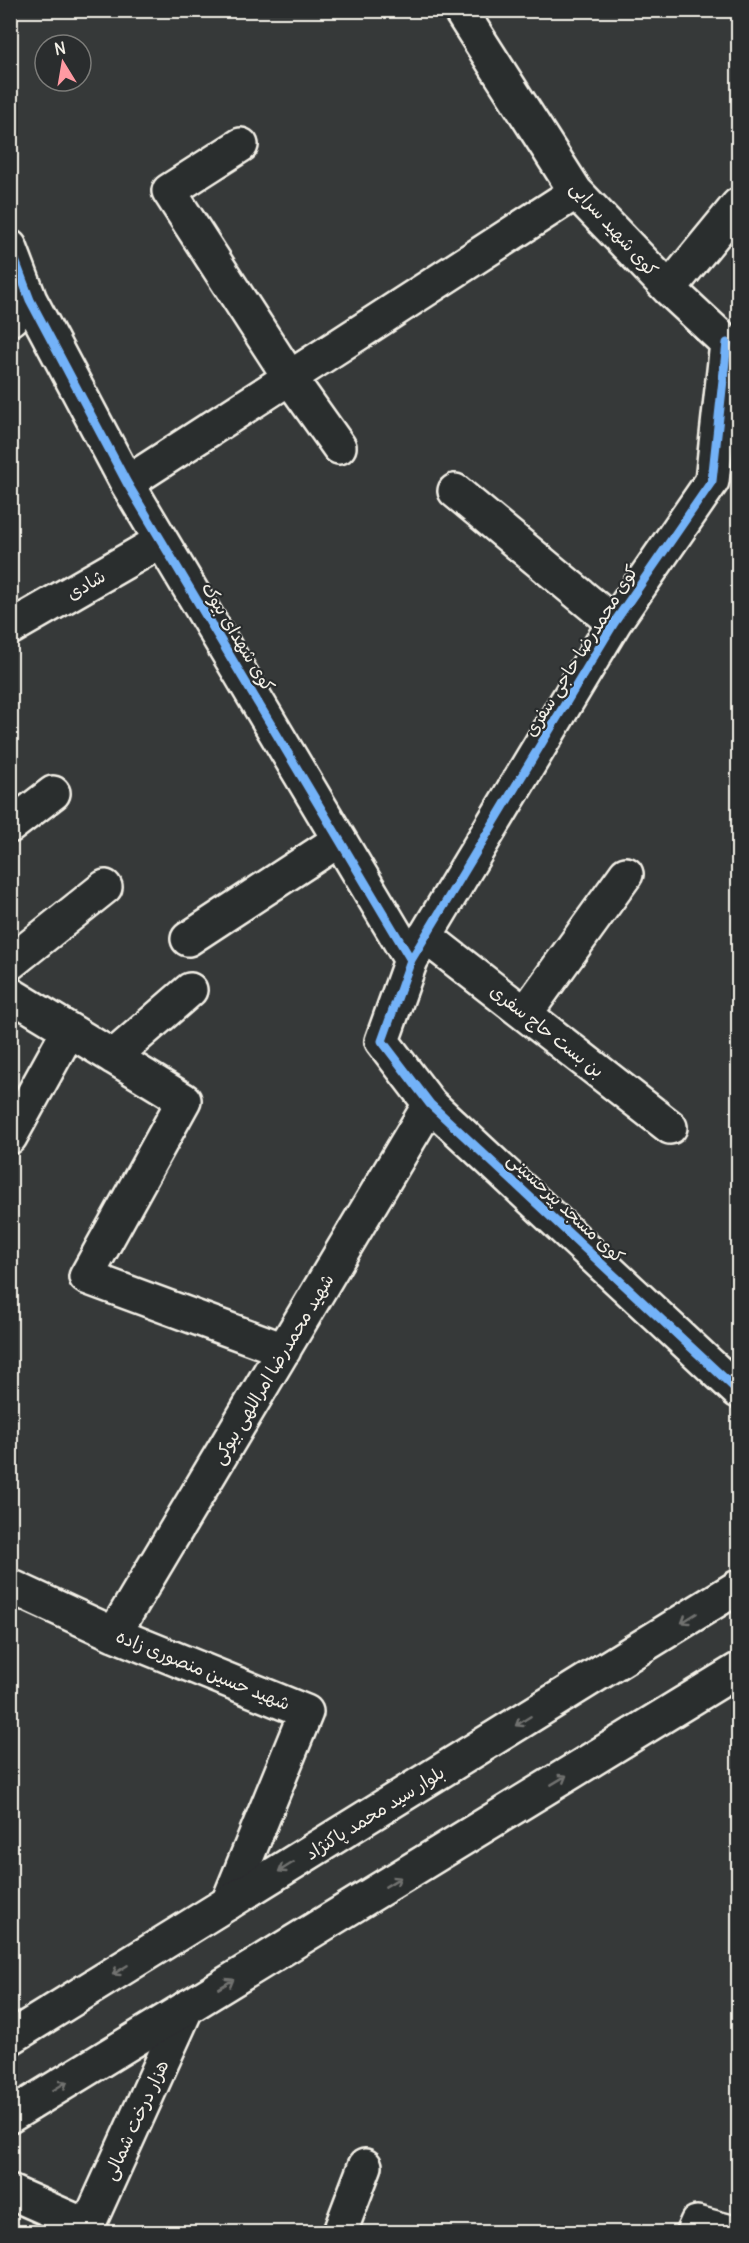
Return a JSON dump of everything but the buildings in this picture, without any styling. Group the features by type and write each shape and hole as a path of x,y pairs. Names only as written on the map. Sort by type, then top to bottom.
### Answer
{"street":[{"name":"کوی شهید سرایی","path":"460,10 576,192 669,289 733,342"},
{"path":"241,145 169,191 290,378 339,447"},
{"path":"128,483 576,192"},
{"path":"669,289 738,205"},
{"name":"کوی شهدای بیوک","path":"10,248 20,309 128,483 339,840 418,948"},
{"name":"کوی محمدرضا حاجی سفری","path":"418,948 614,623 712,481 733,342"},
{"path":"455,491 614,623"},
{"name":"شادی","path":"10,628 161,541"},
{"path":"10,826 53,794"},
{"path":"189,939 339,840"},
{"path":"525,1014 626,874"},
{"path":"10,963 105,888"},
{"name":"بن بست حاج سفری","path":"418,948 525,1014 670,1126"},
{"name":"کوی مسجد پیرحسینی","path":"418,948 382,1041 430,1104 738,1391"},
{"path":"113,1056 190,990"},
{"path":"10,994 184,1100 86,1277 284,1350"},
{"path":"10,1137 69,1030"},
{"name":"شهید محمدرضا امراللهی بیوکی","path":"114,1634 430,1104"},
{"name":"شهید حسین منصوری زاده","path":"10,1586 114,1634 306,1712 228,1903"},
{"name":"بلوار سید محمد پاکنژاد","path":"10,2038 738,1587"},
{"path":"10,2116 738,1670"},
{"name":"هزار درخت شمالی","path":"86,2229 187,2007"},
{"path":"340,2232 365,2166"},
{"path":"10,2192 86,2229"},
{"path":"693,2232 697,2223 731,2232"}],"cycle path":[{"path":"10,247 30,300 127,483 411,960 382,1041 430,1104 738,1391"},
{"path":"411,960 614,623 712,481 727,343"}]}
